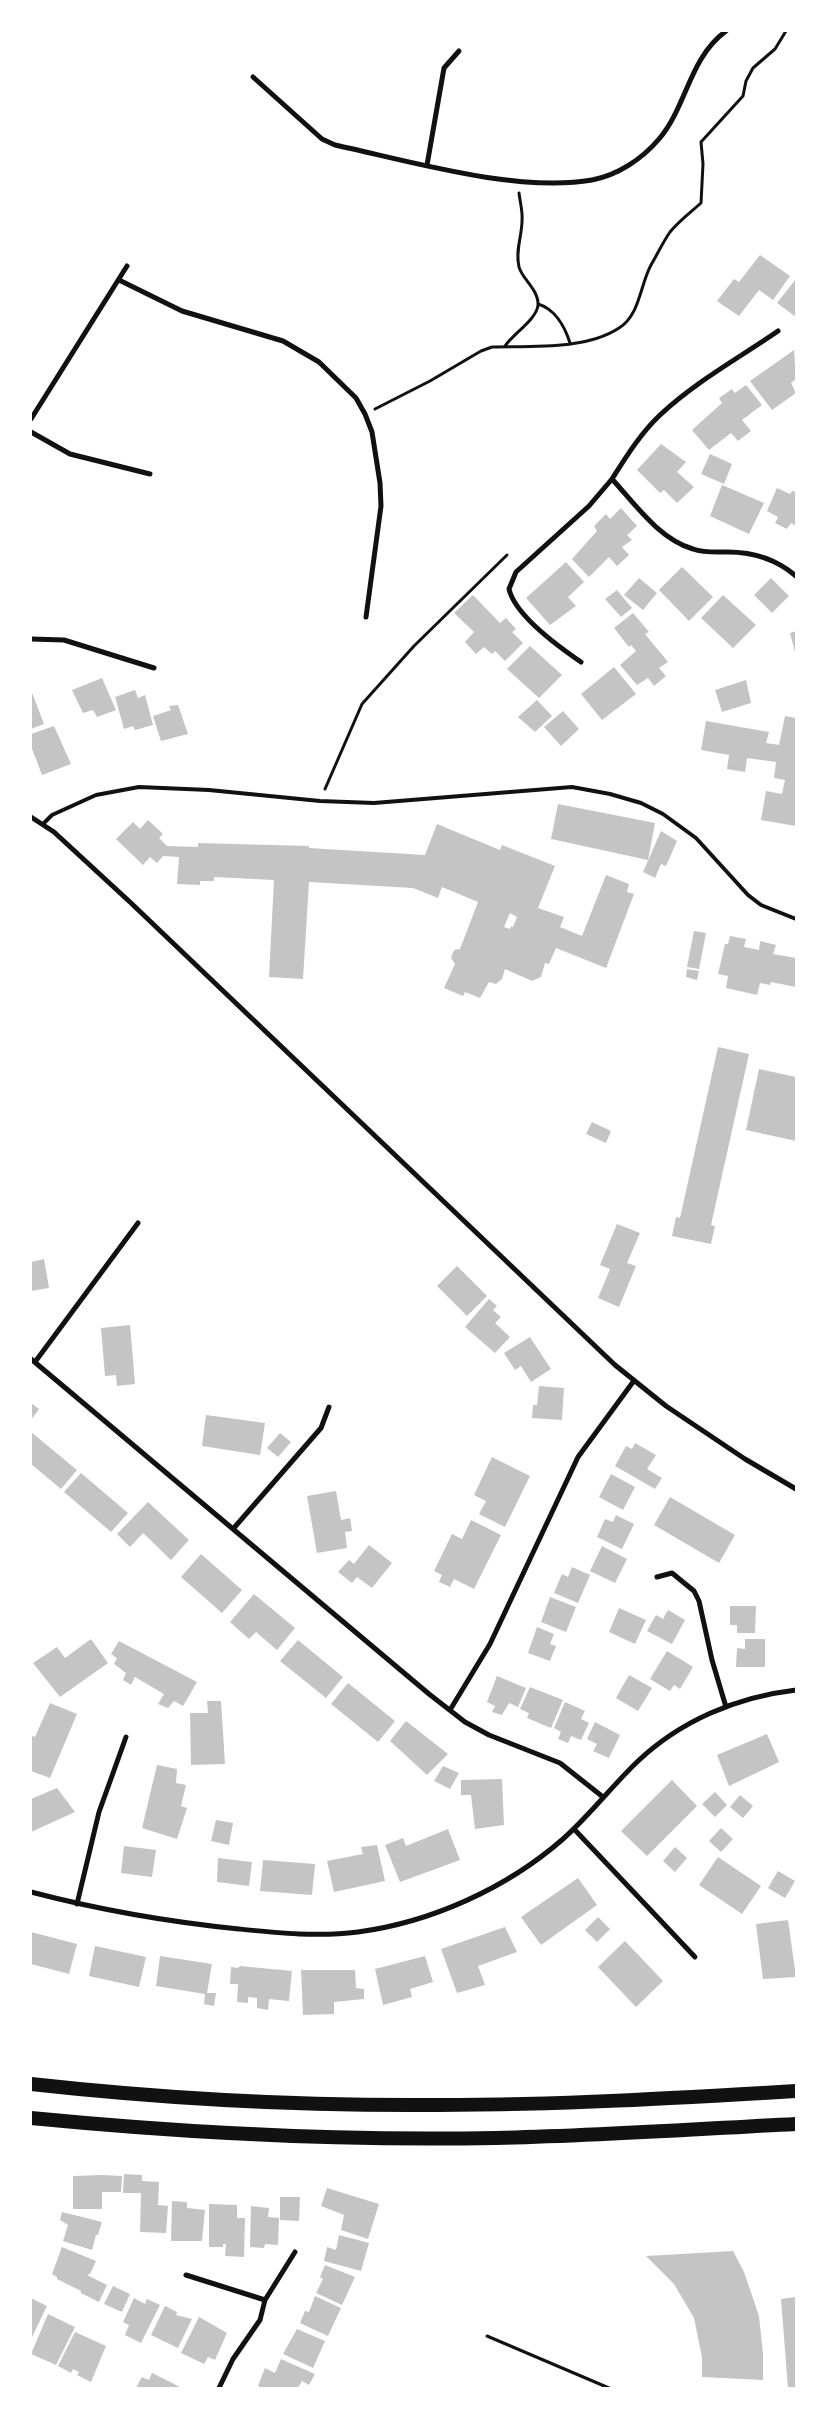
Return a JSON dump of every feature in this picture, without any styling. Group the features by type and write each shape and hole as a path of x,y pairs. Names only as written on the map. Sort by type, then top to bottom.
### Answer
{"highway":[{"path":"31,2084 215,2099 316,2104 438,2106 585,2103 796,2091"},
{"path":"31,2118 222,2133 410,2138 575,2135 796,2124"}],"street":[{"path":"253,77 313,131 330,143 474,175 542,182 593,180 610,175 637,159 666,130 701,56 726,31"},
{"path":"427,165 444,68 459,51"},
{"path":"31,420 127,266"},
{"path":"119,280 182,311 275,338 301,350 319,362 356,398 365,414 376,452 381,506 366,617"},
{"path":"581,662 555,643 514,602 509,589 516,572 589,506 612,479 634,445 658,416 687,392 778,332"},
{"path":"31,432 70,454 150,474"},
{"path":"612,479 659,528 681,544 711,552 760,556 776,562 796,576"},
{"path":"31,638 64,640 154,668"},
{"path":"31,817 43,824 118,891 633,1382 745,1459 796,1489"},
{"path":"138,1223 33,1360 450,1710 489,1736 560,1763 603,1797"},
{"path":"450,1710 490,1644 578,1457 633,1382"},
{"path":"233,1529 321,1428 329,1407"},
{"path":"657,1577 672,1573 694,1591 699,1601 712,1660 726,1707"},
{"path":"31,1892 76,1904 156,1920 279,1933 357,1932 413,1920 476,1896 523,1869 574,1829 637,1762 669,1737 701,1717 765,1695 796,1690"},
{"path":"76,1904 99,1812 126,1737"},
{"path":"574,1829 696,1957"},
{"path":"219,2388 233,2359 260,2320 265,2300 295,2252"},
{"path":"186,2275 265,2300"}],"lane":[{"path":"43,824 52,815 96,795 139,787 209,790 320,802 395,802 572,787 610,794 641,803 681,826 696,838 748,896 761,905 796,919"}],"path":[{"path":"365,414 430,381 481,351 492,347 584,343 603,337 620,328 630,317 638,303 644,279 670,232 701,203 703,164 701,142 743,96 746,81 753,68 775,49 786,31"},
{"path":"504,347 513,335 525,326 533,316 538,304 533,290 520,269 518,242 522,221 517,180"},
{"path":"538,304 545,306 563,326 570,344"},
{"path":"320,802 362,704 414,646 507,555"},
{"path":"487,2336 609,2388"}],"building":[{"path":"760,255 790,276 773,300 759,290 739,316 717,301 734,279 739,282"},
{"path":"796,279 796,317 777,303"},
{"path":"794,350 796,379 791,383 796,393 772,410 750,381"},
{"path":"746,385 762,405 742,420 751,431 738,441 731,433 709,450 692,430 722,403 719,398 732,389 735,393"},
{"path":"661,444 686,462 677,472 694,487 677,503 664,490 660,493 637,470"},
{"path":"710,454 732,464 724,484 701,474"},
{"path":"722,485 764,503 749,534 710,516"},
{"path":"777,488 790,494 792,491 796,492 796,526 791,523 787,529 775,523 778,517 767,511"},
{"path":"621,508 637,526 627,535 632,540 622,547 629,555 617,566 609,557 589,577 572,559 597,531 594,526 606,514 610,519"},
{"path":"566,562 584,582 568,597 576,606 550,625 526,598"},
{"path":"682,567 713,597 689,621 659,590"},
{"path":"639,578 657,593 643,610 624,595"},
{"path":"771,578 789,596 772,613 754,595"},
{"path":"617,590 632,608 621,617 605,599"},
{"path":"473,595 500,623 506,618 516,629 512,632 523,643 505,661 495,651 492,654 484,647 476,654 465,642 474,632 454,613"},
{"path":"723,595 756,625 733,648 701,618"},
{"path":"633,613 649,632 645,634 668,662 659,668 666,676 654,686 648,678 637,685 620,665 636,651 631,645 629,647 614,628"},
{"path":"796,631 796,652 795,652 790,633"},
{"path":"530,646 562,675 539,698 507,669"},
{"path":"614,667 636,694 602,720 581,694"},
{"path":"102,678 116,710 97,717 93,710 83,713 72,690"},
{"path":"746,680 751,703 722,712 715,690"},
{"path":"31,690 44,724 31,729"},
{"path":"135,690 138,698 145,695 153,725 135,730 133,726 124,729 115,697"},
{"path":"537,700 552,716 535,732 518,717"},
{"path":"178,705 188,734 161,741 153,716 171,710 169,706"},
{"path":"563,711 579,729 561,746 544,727"},
{"path":"785,716 796,718 796,826 761,820 766,791 782,794 785,780 774,778 776,762 747,758 745,772 727,769 729,755 701,750 706,721 769,732 766,743 779,745"},
{"path":"54,726 71,764 42,775 31,746 31,734"},
{"path":"558,804 655,823 648,860 551,839"},
{"path":"148,820 163,834 159,838 167,846 198,847 198,843 309,846 309,848 425,855 437,824 500,850 502,845 555,866 538,908 564,917 560,927 582,936 606,875 629,884 627,892 634,894 606,968 556,948 549,964 545,963 541,977 532,981 505,969 502,979 496,984 489,982 480,998 465,992 463,996 444,988 455,964 451,958 454,950 460,949 478,902 442,887 438,898 413,888 309,882 303,979 269,977 274,880 214,877 214,881 200,881 200,885 177,884 179,857 163,856 157,863 150,857 143,865 116,839 133,822 140,829","holes":["510,913 517,917 513,927 511,926 510,929 504,927"]},
{"path":"661,831 677,841 666,866 661,864 655,878 643,872"},
{"path":"694,931 706,933 699,969 687,967"},
{"path":"730,936 746,939 744,947 759,950 760,941 776,945 773,954 796,958 796,987 771,982 770,985 760,983 757,995 726,988 728,976 718,974 725,944 728,944"},
{"path":"687,969 699,971 697,980 686,977"},
{"path":"718,1047 749,1054 711,1225 715,1226 711,1244 672,1236 676,1217 680,1218"},
{"path":"759,1069 796,1077 796,1141 746,1130"},
{"path":"592,1122 611,1131 606,1143 586,1134"},
{"path":"617,1224 640,1233 627,1263 636,1266 619,1307 598,1298 610,1269 600,1265"},
{"path":"44,1259 49,1288 31,1291 31,1262"},
{"path":"457,1266 487,1296 467,1316 437,1286"},
{"path":"489,1299 497,1306 493,1310 501,1317 495,1323 510,1337 495,1353 465,1327"},
{"path":"130,1325 135,1384 117,1386 116,1375 105,1376 101,1328"},
{"path":"530,1337 551,1369 531,1382 521,1366 515,1370 504,1353"},
{"path":"539,1386 564,1388 562,1420 532,1418 533,1405 537,1405"},
{"path":"31,1403 39,1409 31,1420"},
{"path":"206,1415 265,1423 260,1455 202,1446"},
{"path":"31,1432 77,1470 61,1489 31,1464"},
{"path":"280,1433 291,1442 278,1457 267,1448"},
{"path":"635,1443 656,1455 647,1469 662,1478 655,1489 615,1466 626,1446 632,1449"},
{"path":"492,1457 530,1476 505,1527 479,1514 486,1501 474,1495"},
{"path":"81,1473 128,1513 111,1532 64,1492"},
{"path":"611,1474 635,1487 623,1510 599,1497"},
{"path":"336,1491 341,1520 350,1518 352,1531 345,1532 347,1548 317,1553 307,1496"},
{"path":"670,1497 735,1535 719,1563 654,1525"},
{"path":"148,1502 189,1540 171,1560 143,1533 130,1547 117,1534"},
{"path":"616,1515 634,1524 622,1549 597,1537 605,1519 613,1522"},
{"path":"471,1520 501,1535 474,1589 454,1579 450,1587 439,1582 442,1575 434,1571 452,1534 462,1539"},
{"path":"369,1545 392,1563 372,1588 357,1577 352,1583 338,1572 349,1560 354,1564"},
{"path":"602,1546 627,1559 615,1583 590,1571"},
{"path":"201,1554 242,1590 222,1613 181,1577"},
{"path":"572,1567 590,1575 578,1603 554,1593 562,1574 568,1577"},
{"path":"254,1594 295,1628 277,1650 256,1632 249,1639 230,1622"},
{"path":"550,1597 576,1607 566,1632 541,1622"},
{"path":"730,1606 756,1606 755,1633 737,1633 737,1625 730,1625"},
{"path":"619,1608 646,1620 635,1644 609,1632"},
{"path":"668,1610 685,1620 672,1644 647,1631 656,1615 663,1619"},
{"path":"537,1627 554,1634 550,1644 556,1646 550,1661 528,1653"},
{"path":"91,1639 108,1663 60,1697 33,1663 57,1647 65,1658"},
{"path":"745,1639 765,1639 765,1667 736,1667 737,1648 745,1649"},
{"path":"298,1640 343,1677 326,1698 280,1661"},
{"path":"119,1641 197,1682 183,1706 174,1701 168,1708 158,1704 164,1694 135,1677 131,1685 123,1680 126,1673 114,1664 117,1658 111,1654"},
{"path":"667,1651 693,1667 680,1689 674,1685 670,1691 650,1679"},
{"path":"629,1675 652,1688 638,1711 616,1698"},
{"path":"497,1676 526,1688 518,1707 509,1703 502,1715 492,1712 495,1706 487,1702"},
{"path":"348,1683 395,1721 378,1742 331,1704"},
{"path":"530,1687 563,1700 551,1728 527,1718 529,1713 520,1709"},
{"path":"207,1701 221,1701 225,1764 191,1765 190,1713 208,1713"},
{"path":"565,1702 585,1711 581,1719 589,1723 581,1740 571,1736 568,1743 558,1739 561,1732 554,1728"},
{"path":"50,1703 77,1714 50,1778 31,1771 31,1735 35,1737"},
{"path":"406,1721 448,1754 427,1775 390,1741"},
{"path":"595,1722 620,1735 609,1758 593,1751 597,1744 587,1739"},
{"path":"767,1734 779,1762 729,1786 717,1755"},
{"path":"157,1765 177,1769 176,1783 186,1785 181,1806 187,1808 177,1839 142,1828"},
{"path":"443,1766 459,1773 450,1789 434,1781"},
{"path":"502,1779 504,1825 475,1829 471,1795 461,1795 461,1780"},
{"path":"672,1780 697,1806 647,1856 621,1831"},
{"path":"57,1788 75,1812 31,1832 31,1799"},
{"path":"715,1792 727,1805 715,1817 702,1804"},
{"path":"740,1795 753,1806 743,1818 730,1807"},
{"path":"216,1820 233,1823 229,1845 211,1841"},
{"path":"721,1828 733,1839 721,1852 709,1841"},
{"path":"448,1829 460,1860 400,1882 385,1845 403,1838 406,1846"},
{"path":"377,1845 385,1881 334,1892 327,1861 363,1854 361,1847"},
{"path":"124,1846 156,1850 152,1877 121,1873"},
{"path":"675,1847 687,1858 675,1872 663,1861"},
{"path":"718,1857 761,1886 742,1914 699,1885"},
{"path":"218,1858 252,1862 249,1886 217,1882"},
{"path":"263,1860 315,1864 312,1895 260,1891"},
{"path":"778,1871 795,1881 785,1898 768,1888"},
{"path":"578,1878 597,1905 541,1945 521,1917"},
{"path":"598,1917 610,1929 597,1942 585,1930"},
{"path":"788,1920 796,1977 763,1979 756,1924"},
{"path":"505,1927 517,1952 478,1966 485,1985 457,1993 441,1949"},
{"path":"31,1932 77,1944 69,1974 31,1964"},
{"path":"625,1941 663,1981 636,2007 598,1967"},
{"path":"95,1946 146,1957 139,1987 89,1976"},
{"path":"160,1956 212,1964 207,1993 216,1993 214,2006 204,2004 205,1994 156,1986"},
{"path":"425,1956 433,1982 410,1989 412,1997 383,2005 375,1969"},
{"path":"240,1966 292,1971 289,2001 269,1999 268,2010 257,2008 257,1998 248,1997 248,2003 237,2002 238,1984 230,1984 231,1967 238,1968"},
{"path":"301,1970 355,1970 356,1988 364,1989 364,1999 334,2002 334,2014 303,2015"},
{"path":"124,2174 142,2175 142,2181 159,2182 158,2205 168,2206 166,2233 140,2232 141,2193 123,2193"},
{"path":"73,2176 122,2176 121,2192 102,2192 102,2209 73,2209"},
{"path":"327,2188 379,2204 368,2239 341,2230 344,2215 321,2206"},
{"path":"280,2197 300,2197 299,2221 280,2220"},
{"path":"172,2201 187,2202 187,2208 205,2210 202,2241 171,2241"},
{"path":"209,2204 237,2205 237,2218 245,2218 244,2257 225,2256 226,2244 223,2244 223,2247 209,2247"},
{"path":"251,2206 269,2208 268,2217 279,2218 278,2245 265,2244 264,2248 250,2247"},
{"path":"62,2212 102,2222 92,2250 63,2241 68,2225 60,2220"},
{"path":"339,2235 369,2243 361,2271 324,2261 327,2247 336,2250"},
{"path":"62,2247 96,2261 90,2274 87,2275 107,2285 99,2302 57,2279 52,2274"},
{"path":"733,2251 744,2272 759,2316 763,2354 763,2380 702,2377 702,2357 694,2318 674,2284 646,2256"},
{"path":"325,2265 355,2277 342,2305 316,2293 323,2279 320,2277"},
{"path":"113,2286 130,2294 122,2312 104,2304"},
{"path":"315,2296 341,2308 328,2336 300,2323 305,2311 309,2312"},
{"path":"796,2297 796,2388 788,2388 781,2299"},
{"path":"31,2298 47,2306 31,2339"},
{"path":"134,2298 145,2304 147,2299 160,2305 141,2343 125,2335 129,2325 123,2322"},
{"path":"165,2306 177,2312 176,2315 192,2319 178,2348 151,2335"},
{"path":"48,2314 75,2327 56,2365 31,2354"},
{"path":"199,2317 227,2333 215,2360 208,2357 204,2364 181,2353"},
{"path":"297,2329 325,2341 313,2368 283,2354"},
{"path":"75,2332 106,2346 91,2382 77,2375 79,2372 73,2369 71,2373 58,2366"},
{"path":"281,2359 315,2374 309,2385 302,2381 298,2388 262,2388 258,2386 265,2368 275,2373"},
{"path":"152,2373 182,2388 136,2388 142,2377 149,2380"}]}
